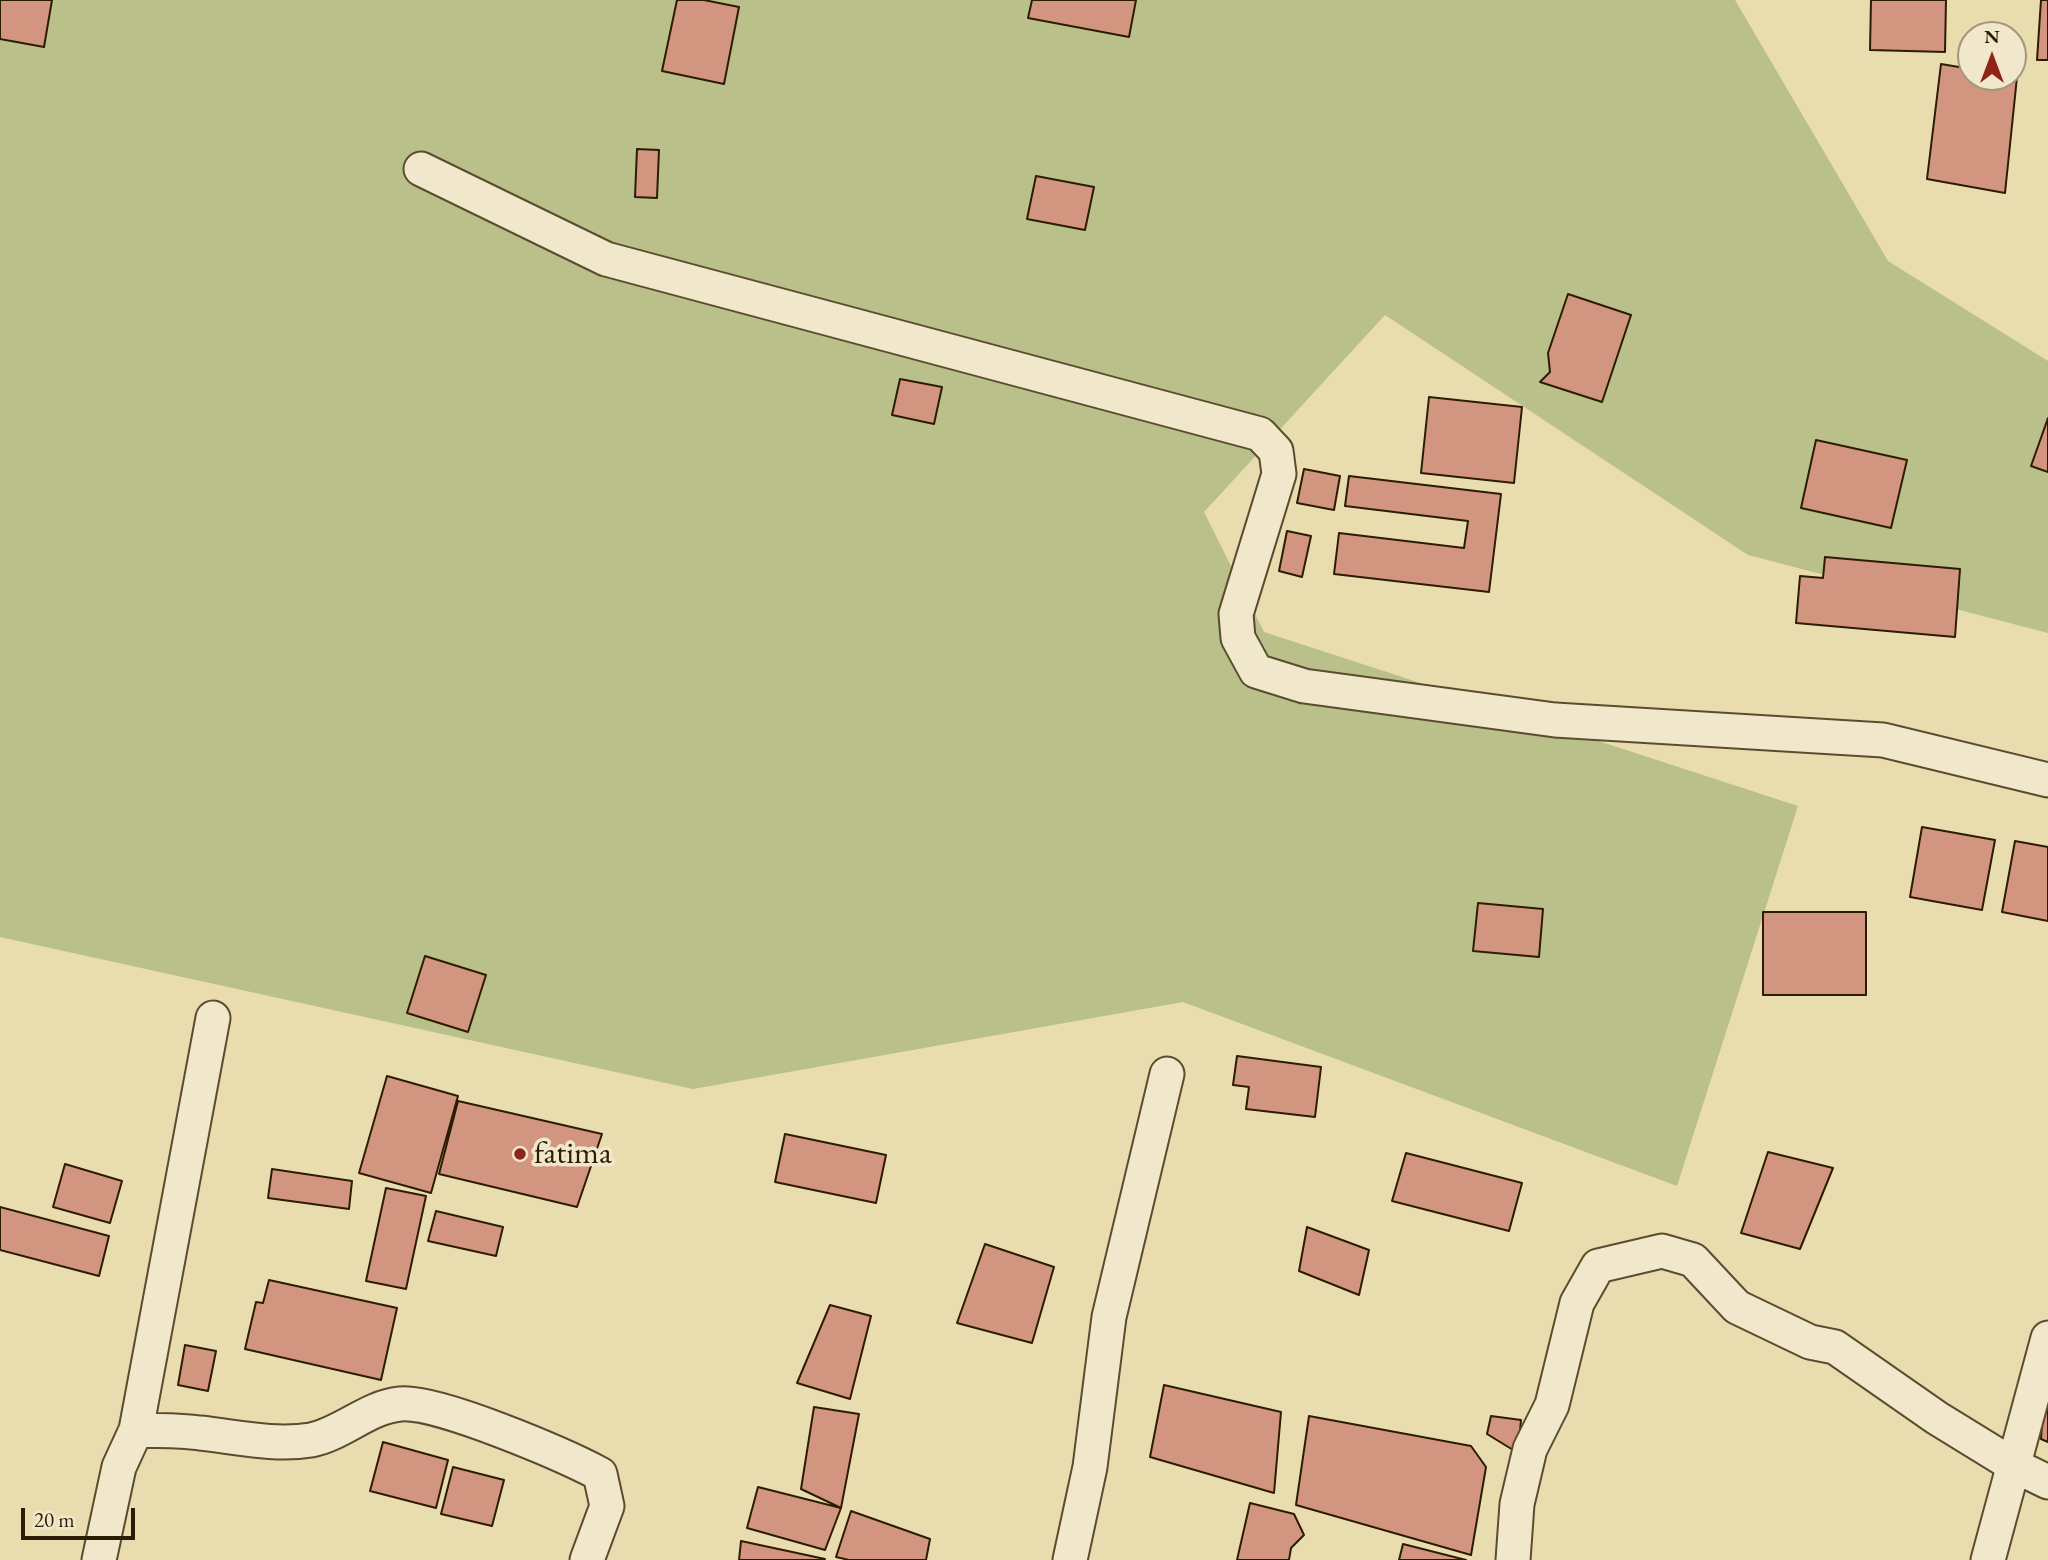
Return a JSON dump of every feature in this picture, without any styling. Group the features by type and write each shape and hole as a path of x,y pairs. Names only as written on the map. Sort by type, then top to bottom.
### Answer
{"street":[{"path":"421,169 606,259 1260,434 1276,450 1279,474 1236,614 1238,638 1256,671 1304,686 1555,720 1883,740 2048,780"},
{"path":"99,1560 119,1467 136,1430 213,1018"},
{"path":"1070,1560 1090,1468 1109,1317 1167,1074"},
{"path":"1513,1560 1517,1504 1530,1449 1552,1405 1577,1303 1598,1266 1662,1251 1693,1260 1737,1307 1810,1342 1835,1347 1937,1418 2015,1466 2048,1482"},
{"path":"1988,1560 2048,1338"},
{"path":"136,1430 196,1432 275,1442 314,1439 369,1414 400,1404 426,1406 561,1453 600,1474 607,1506 587,1560"}],"green space":[{"path":"0,0 1735,0 1888,261 2048,361 2048,633 1748,555 1385,315 1204,512 1264,632 1798,806 1677,1186 1183,1002 693,1089 0,937"}],"building":[{"path":"0,0 52,0 44,47 0,39"},
{"path":"677,0 704,0 739,7 724,84 662,71"},
{"path":"1032,0 1136,0 1129,37 1028,18"},
{"path":"1871,0 1946,0 1945,52 1870,50"},
{"path":"2041,0 2048,0 2048,60 2037,60"},
{"path":"1941,64 1957,67 1957,91 2016,91 2005,193 1927,179"},
{"path":"637,149 659,150 657,198 635,197"},
{"path":"1036,176 1094,187 1085,230 1027,219"},
{"path":"1568,294 1631,315 1602,402 1540,382 1550,372 1548,353"},
{"path":"900,379 942,387 934,424 892,415"},
{"path":"1429,397 1522,407 1514,483 1421,473"},
{"path":"2048,418 2048,472 2031,466"},
{"path":"1816,440 1907,460 1891,528 1801,508"},
{"path":"1304,469 1340,476 1334,510 1297,503"},
{"path":"1349,476 1501,494 1489,592 1334,574 1339,533 1464,548 1468,521 1345,506"},
{"path":"1287,531 1311,536 1302,577 1279,571"},
{"path":"1825,557 1960,569 1955,637 1796,623 1800,576 1823,578"},
{"path":"1922,827 1995,840 1982,910 1910,897"},
{"path":"2015,841 2048,847 2048,921 2002,912"},
{"path":"1478,903 1543,909 1539,957 1473,951"},
{"path":"1763,912 1866,912 1866,995 1763,995"},
{"path":"425,956 486,975 468,1032 407,1013"},
{"path":"1237,1056 1321,1067 1315,1117 1246,1109 1249,1087 1233,1085"},
{"path":"387,1076 458,1096 431,1193 359,1173"},
{"name":"fatima","path":"458,1101 602,1134 577,1207 439,1174"},
{"path":"785,1134 886,1155 876,1203 775,1182"},
{"path":"1768,1152 1833,1168 1800,1249 1741,1233"},
{"path":"1406,1153 1522,1183 1509,1231 1392,1201"},
{"path":"65,1164 122,1181 110,1223 53,1207"},
{"path":"272,1169 352,1181 349,1209 268,1198"},
{"path":"386,1188 426,1196 406,1289 366,1281"},
{"path":"0,1207 109,1236 99,1276 0,1250"},
{"path":"436,1211 503,1227 496,1256 428,1241"},
{"path":"1307,1227 1369,1250 1359,1295 1299,1271"},
{"path":"985,1244 1054,1267 1032,1343 957,1323"},
{"path":"269,1280 397,1308 381,1380 245,1349 256,1302 263,1303"},
{"path":"830,1305 871,1316 850,1399 797,1383"},
{"path":"185,1345 216,1351 208,1391 178,1385"},
{"path":"1164,1385 1281,1412 1274,1493 1150,1457"},
{"path":"2044,1392 2048,1393 2048,1442 2041,1439"},
{"path":"814,1407 859,1414 841,1508 801,1489"},
{"path":"1309,1416 1471,1446 1486,1467 1471,1555 1296,1505"},
{"path":"1491,1416 1521,1420 1518,1453 1487,1434"},
{"path":"383,1442 448,1460 436,1508 370,1491"},
{"path":"453,1467 504,1480 492,1526 441,1514"},
{"path":"758,1487 841,1508 825,1550 747,1528"},
{"path":"1250,1503 1294,1514 1304,1535 1291,1548 1289,1560 1237,1560"},
{"path":"851,1511 930,1539 926,1560 849,1560 836,1557"},
{"path":"741,1541 825,1559 739,1560"},
{"path":"1403,1544 1466,1560 1399,1560"}],"place":[{"name":"fatima","path":"520,1154"}]}
